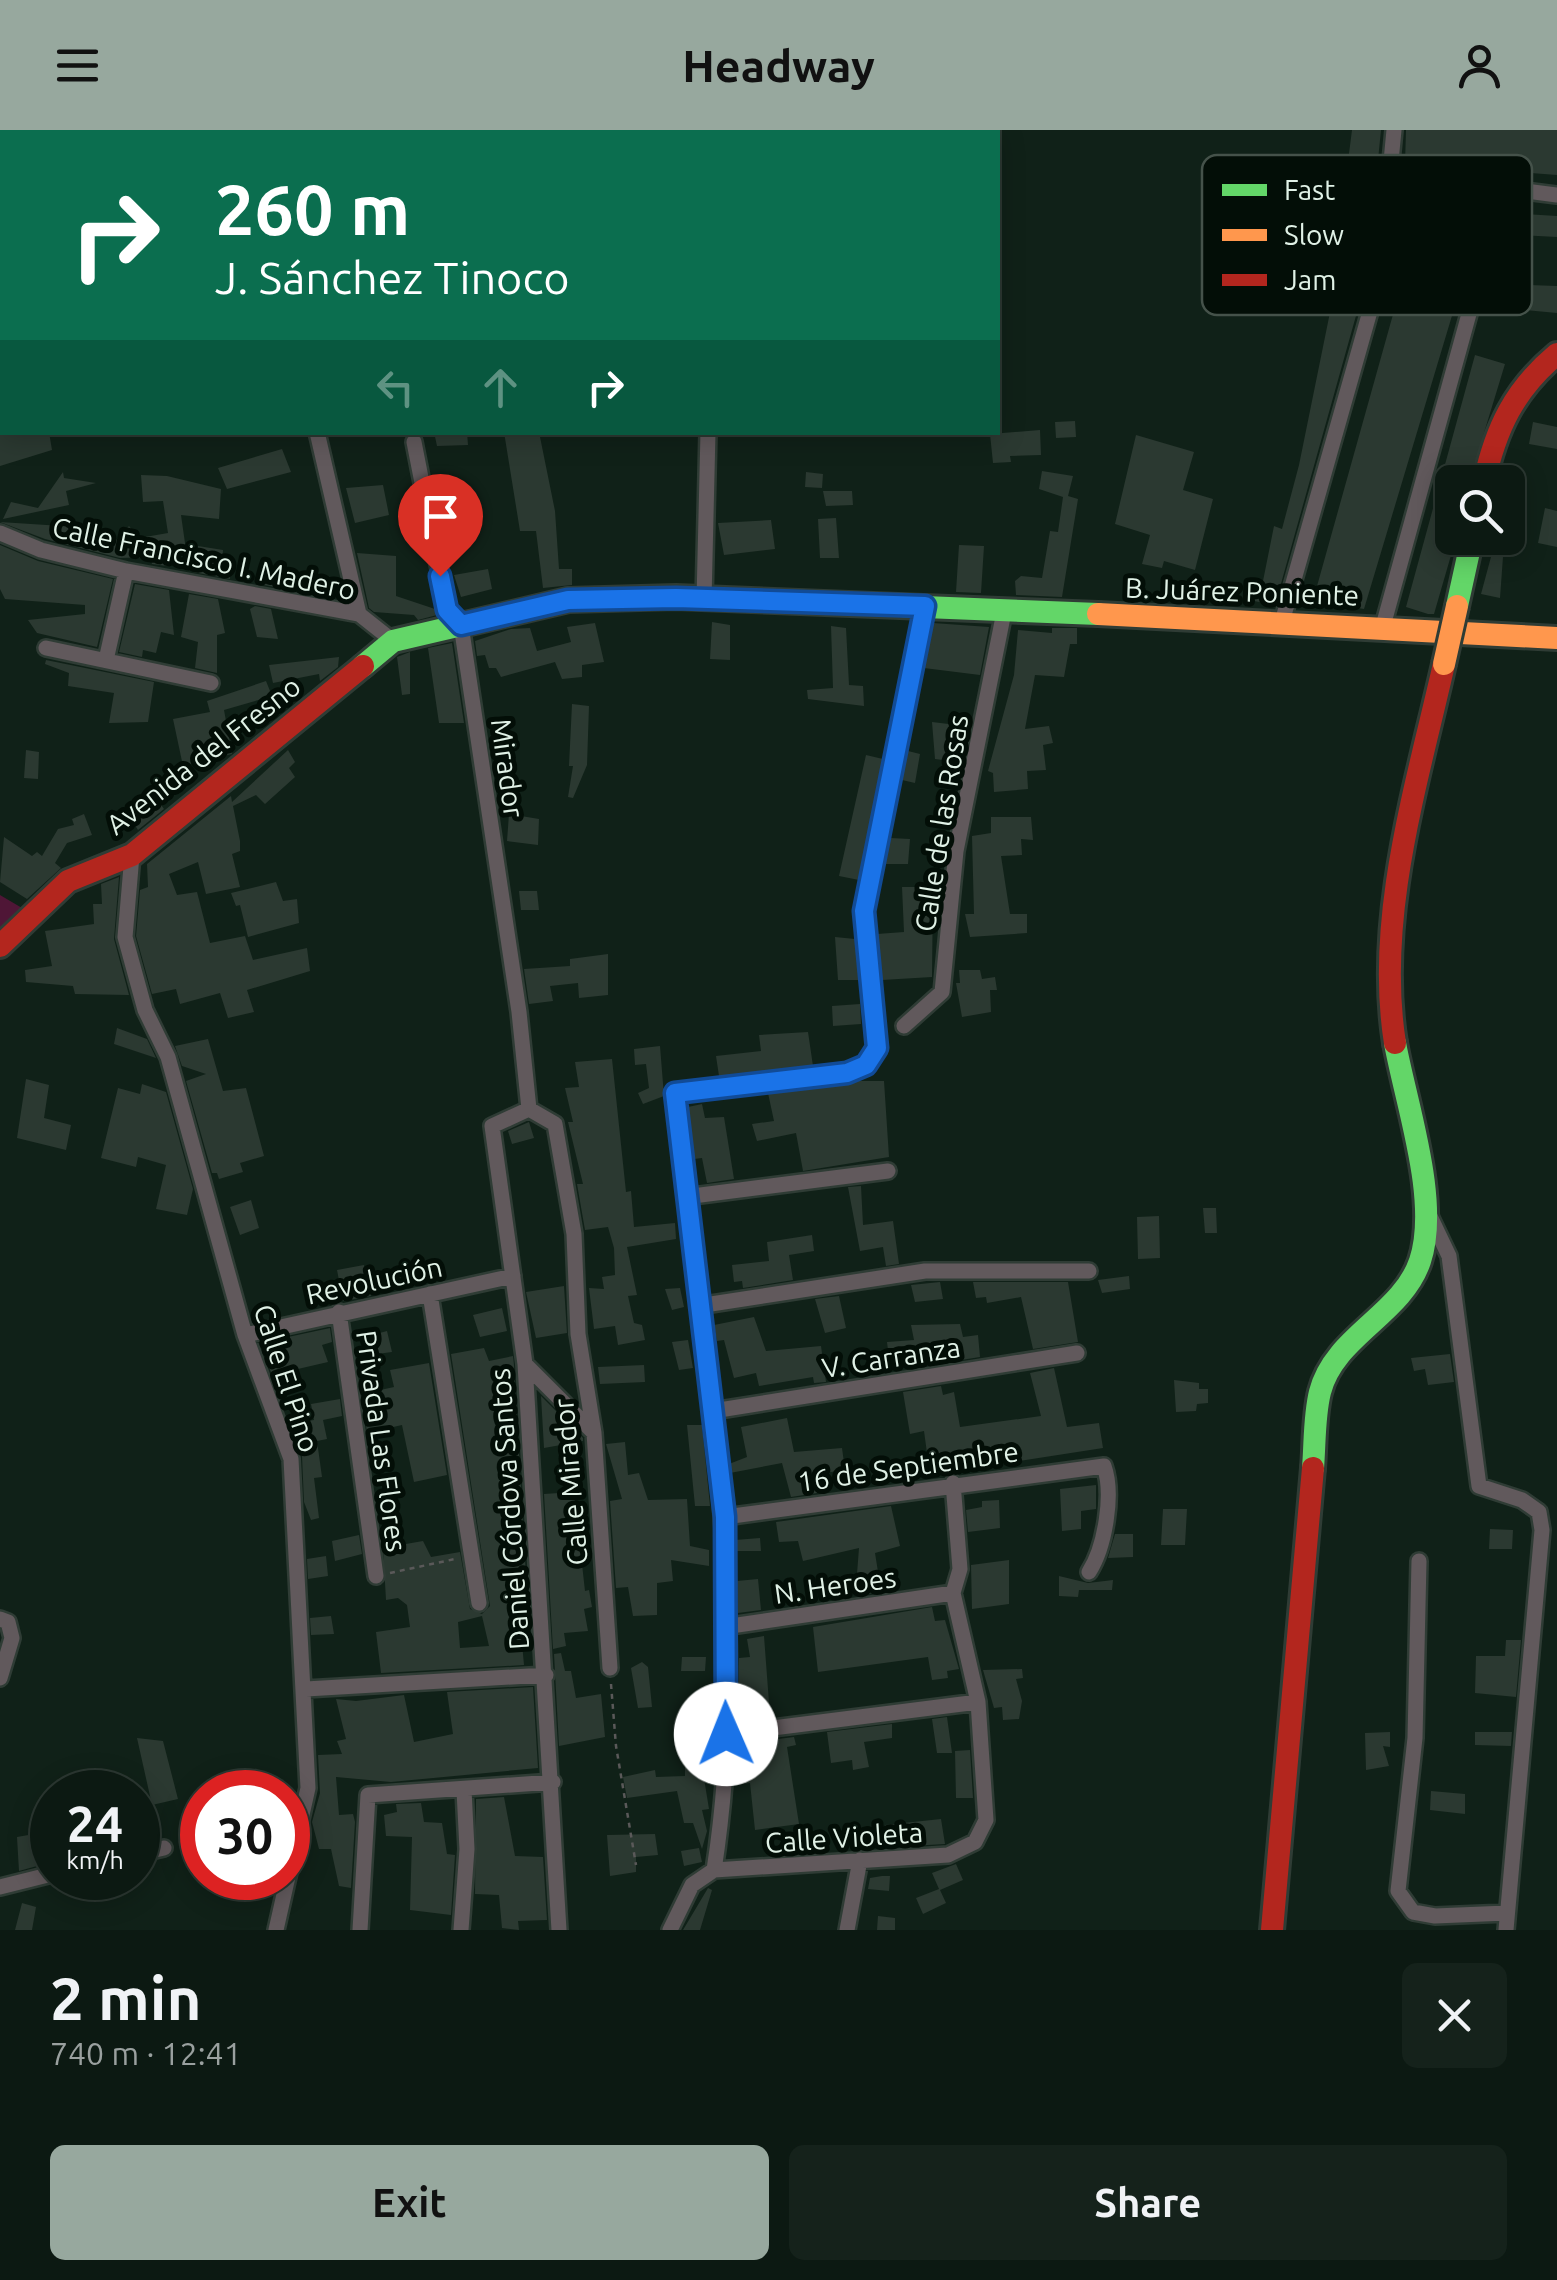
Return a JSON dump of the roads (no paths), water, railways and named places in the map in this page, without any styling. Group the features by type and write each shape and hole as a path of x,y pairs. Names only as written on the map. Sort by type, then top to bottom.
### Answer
{"street":[{"path":"1393,155 1394,130"},
{"path":"1532,193 1557,196"},
{"path":"1282,622 1369,315"},
{"path":"1383,626 1469,315"},
{"path":"1488,465 1496,428 1509,400 1557,354"},
{"path":"318,435 359,614"},
{"path":"704,600 708,435"},
{"name":"Mirador","path":"414,442 447,610 461,625 519,1012 529,1109"},
{"name":"Calle Francisco I. Madero","path":"0,533 41,550 126,571 359,614 393,641"},
{"path":"1272,1930 1320,1391 1338,1358 1379,1323 1408,1290 1423,1255 1424,1206 1391,1008 1391,939 1400,867 1468,555"},
{"path":"106,660 126,571"},
{"name":"B. Juárez Poniente","path":"393,641 568,600 925,606 1383,626 1557,638"},
{"path":"670,1930 692,1885 714,1870 724,1804 726,1734 725,1517 675,1093 847,1073 866,1065 877,1048 864,911 925,606"},
{"name":"Calle de las Rosas","path":"904,1026 942,992 956,850 1004,612"},
{"name":"Avenida del Fresno","path":"0,946 68,881 132,855 393,641"},
{"path":"46,648 211,683"},
{"name":"Calle El Pino","path":"132,855 125,937 145,1010 168,1057 245,1335 291,1459 306,1689 308,1788 276,1930"},
{"name":"Daniel Córdova Santos","path":"529,1109 492,1126 524,1364 560,1930"},
{"name":"Calle Mirador","path":"529,1109 555,1124 574,1234 578,1334 594,1433 610,1668"},
{"path":"686,1198 888,1172"},
{"path":"1424,1206 1448,1256 1479,1486 1522,1500 1539,1512 1542,1530 1506,1930"},
{"path":"698,1306 924,1271 1089,1272"},
{"name":"Revolución","path":"245,1335 513,1276"},
{"path":"430,1294 479,1603"},
{"name":"Privada Las Flores","path":"339,1312 376,1576"},
{"name":"V. Carranza","path":"713,1411 1078,1352"},
{"path":"524,1364 594,1433"},
{"name":"16 de Septiembre","path":"725,1517 1099,1466 1106,1468 1108,1482 1099,1556 1089,1572"},
{"path":"726,1734 978,1702 953,1594 960,1568 953,1483"},
{"path":"1419,1561 1414,1738 1398,1891 1413,1912 1435,1916 1507,1912"},
{"name":"N. Heroes","path":"724,1627 953,1594"},
{"path":"0,1619 8,1622 12,1638 0,1678"},
{"path":"306,1689 546,1676"},
{"name":"Calle Violeta","path":"714,1870 948,1855 975,1842 986,1820 978,1702"},
{"path":"360,1930 368,1794 553,1782"},
{"path":"461,1930 466,1849 464,1790"},
{"path":"160,1849 164,1848"},
{"path":"847,1930 860,1860"},
{"path":"0,1887 30,1880"}]}
